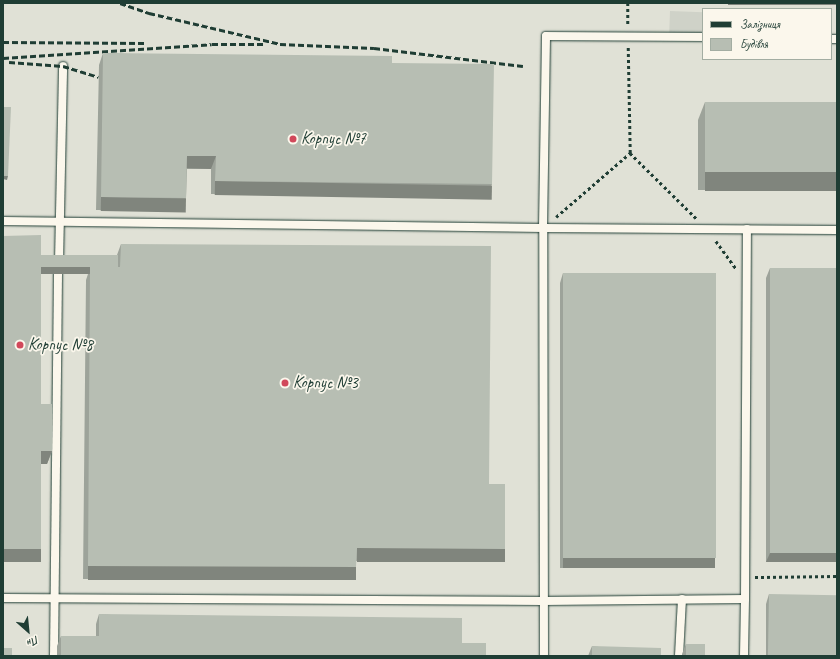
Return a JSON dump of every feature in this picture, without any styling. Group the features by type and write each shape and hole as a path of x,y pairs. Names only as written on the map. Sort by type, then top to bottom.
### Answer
{"lane":[{"path":"544,656 543,228 546,36 702,38"},
{"path":"59,262 64,66"},
{"path":"3,220 543,228 837,230"},
{"path":"744,656 747,229"},
{"path":"54,656 56,598 58,274"},
{"path":"3,598 543,601 745,599"},
{"path":"679,656 682,599"}],"path":[{"path":"543,228 630,153 628,3"},
{"path":"745,577 837,576"}],"shaded area":[{"path":"3,3 837,3 837,656 3,656"},
{"path":"670,11 702,12 702,34 669,33"}],"building":[{"name":"Корпус №7","path":"103,53 392,56 392,63 494,64 492,184 215,181 216,156 187,156 186,198 101,197"},
{"path":"705,102 837,102 837,172 705,172"},
{"path":"3,107 11,107 8,176 3,176"},
{"name":"Корпус №8","path":"41,235 41,404 52,404 52,451 41,451 41,549 3,549 3,236"},
{"name":"Корпус №3","path":"121,244 491,246 489,484 505,484 505,549 357,548 356,567 88,566 90,267 120,267"},
{"path":"41,255 118,255 118,267 41,267"},
{"path":"770,268 837,268 837,553 770,553"},
{"path":"563,273 716,273 716,558 563,558"},
{"path":"769,594 837,595 836,656 768,656"},
{"path":"99,614 462,618 462,643 486,643 486,656 61,656 61,636 99,636"},
{"path":"686,644 705,644 705,656 686,656"},
{"path":"592,646 661,648 661,656 592,656"},
{"path":"3,648 12,648 12,656 3,656"}],"railway":[{"path":"120,3 149,13 280,44 374,48 523,66"},
{"path":"3,42 144,43"},
{"path":"3,58 212,44 264,44"},
{"path":"9,62 63,66 98,77"}],"place":[{"name":"Корпус №7","path":"293,139"},
{"name":"Корпус №8","path":"20,345"},
{"name":"Корпус №3","path":"285,383"}]}
